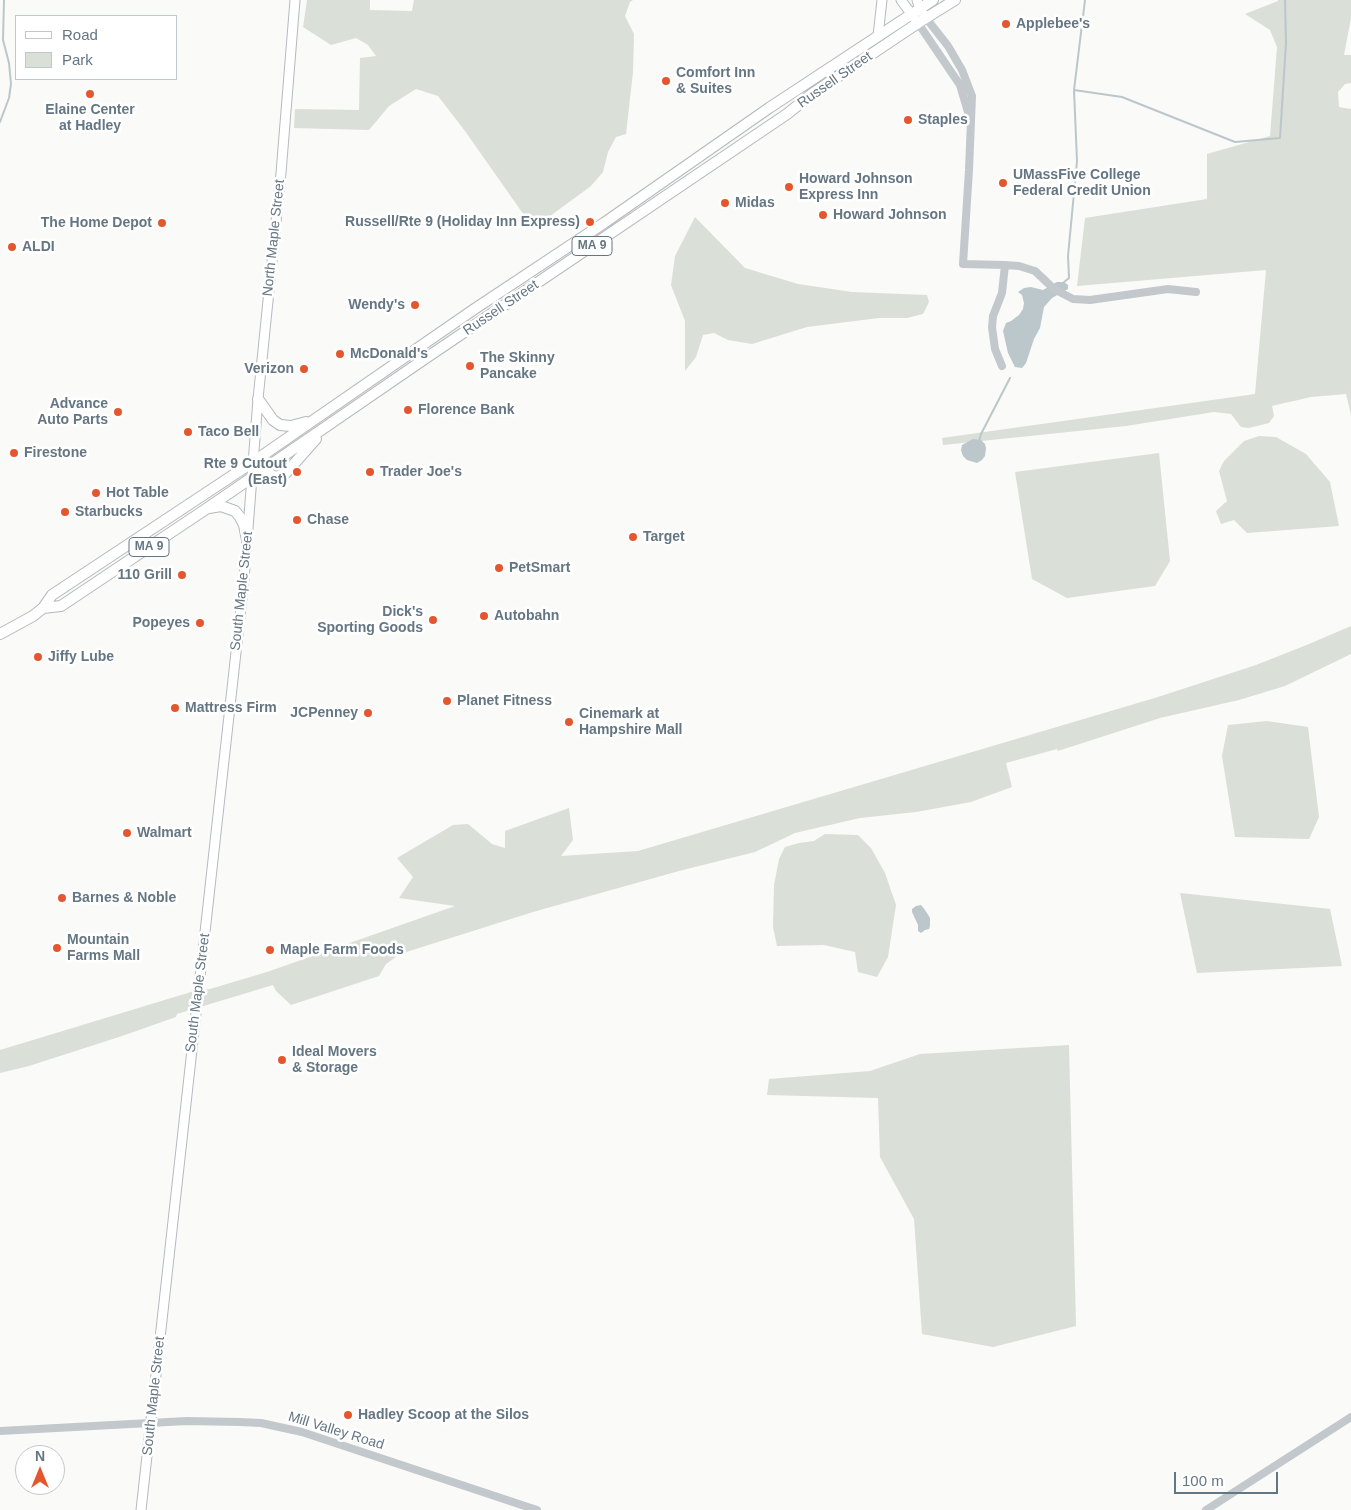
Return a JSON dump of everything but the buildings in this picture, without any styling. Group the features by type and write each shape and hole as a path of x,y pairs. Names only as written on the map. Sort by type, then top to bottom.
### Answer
{"highway":[{"name":"Russell Street","path":"43,608 61,606 779,119 934,0"},
{"name":"Russell Street","path":"0,634 43,608 52,595 253,462 769,108 878,36 919,13 955,0"},
{"path":"258,400 273,420 280,425 292,426 314,420"},
{"path":"264,454 266,468 270,474 275,477 284,474 335,421"},
{"path":"206,509 221,506 234,511 244,525 247,540"}],"main road":[{"name":"North Maple Street","path":"252,477 281,173 295,0"},
{"path":"878,36 882,0"},
{"path":"902,0 919,13"},
{"name":"South Maple Street","path":"142,1510 195,1012 210,893 252,477"}],"street":[{"path":"919,13 960,85 967,104 971,134 963,264 1004,265 1028,268 1054,289 1074,299 1090,300 1168,289 1196,292"},
{"path":"1002,366 995,349 992,327 993,316 1002,293 1004,265"},
{"path":"1206,1510 1351,1417"},
{"name":"Mill Valley Road","path":"0,1431 187,1421 261,1423 302,1432 537,1510"}],"green space":[{"path":"307,0 370,0 370,10 412,11 414,0 633,0 630,2 625,16 634,34 633,72 626,134 616,137 608,152 603,172 591,186 542,222 531,225 438,96 416,89 389,106 369,130 294,128 295,109 359,110 360,58 376,56 368,45 356,38 331,45 303,27"},
{"path":"1278,0 1351,0 1351,18 1344,55 1351,55 1351,83 1345,84 1338,92 1339,107 1351,108 1351,415 1346,394 1311,397 1272,406 1274,416 1269,423 1249,428 1241,427 1231,414 1214,412 1126,426 943,445 942,438 1255,394 1266,270 1077,286 1085,218 1207,199 1207,154 1270,136 1277,47 1270,30 1245,14"},
{"path":"695,217 745,268 798,284 852,292 927,295 929,302 923,314 907,318 879,318 807,327 752,344 728,340 714,333 703,335 696,357 685,371 685,321 671,285 675,256"},
{"path":"1259,436 1276,437 1306,454 1330,482 1339,526 1247,533 1234,520 1221,524 1216,511 1227,501 1219,471 1224,461 1244,441"},
{"path":"1159,453 1170,561 1155,586 1067,598 1032,579 1015,472"},
{"path":"1351,626 1351,654 1285,686 1239,700 1160,718 1058,751 1057,749 1006,763 1012,787 971,802 916,812 860,818 795,833 755,852 533,912 400,954 386,964 379,976 291,1005 276,991 273,985 177,1014 176,1017 122,1036 29,1066 0,1073 0,1050 191,992 210,989 267,972 455,906 399,898 413,877 397,858 453,825 468,824 492,844 505,848 505,831 569,808 573,840 561,856 638,851 1158,697 1256,665"},
{"path":"1267,721 1308,727 1319,817 1309,839 1235,837 1222,756 1228,725"},
{"path":"825,834 858,835 871,848 885,873 896,905 888,957 877,977 858,972 855,952 824,945 777,946 773,927 774,885 779,859 785,847 814,841"},
{"path":"1180,893 1330,909 1342,966 1197,973"},
{"path":"1069,1045 1076,1326 993,1347 922,1334 914,1219 880,1157 878,1098 767,1095 769,1079 870,1071 920,1054"}],"shaded area":[{"path":"1057,282 1064,282 1068,285 1068,289 1052,298 1044,307 1040,328 1026,363 1022,368 1015,367 1008,353 1003,331 1006,323 1019,315 1023,309 1022,295 1018,292 1024,288 1031,287 1043,290"},
{"path":"973,439 981,440 986,448 985,456 977,463 967,460 961,450 962,445"},
{"path":"921,905 930,918 930,926 929,929 921,933 918,931 918,925 912,909"}],"waterway":[{"path":"0,122 9,98 11,84 9,63 3,40 4,0"},
{"path":"1063,283 1069,278 1068,256 1077,161 1074,90 1085,0"},
{"path":"1074,90 1122,97 1235,142 1280,138 1286,43 1285,0"},
{"path":"979,441 1010,378"}],"place":[{"name":"Applebee's","path":"1006,24"},
{"name":"Comfort Inn & Suites","path":"666,81"},
{"name":"Elaine Center at Hadley","path":"90,94"},
{"name":"Staples","path":"908,120"},
{"name":"UMassFive College Federal Credit Union","path":"1003,183"},
{"name":"Howard Johnson Express Inn","path":"789,187"},
{"name":"Midas","path":"725,203"},
{"name":"Howard Johnson","path":"823,215"},
{"name":"Russell/Rte 9 (Holiday Inn Express)","path":"590,222"},
{"name":"The Home Depot","path":"162,223"},
{"name":"ALDI","path":"12,247"},
{"name":"Wendy's","path":"415,305"},
{"name":"McDonald's","path":"340,354"},
{"name":"The Skinny Pancake","path":"470,366"},
{"name":"Verizon","path":"304,369"},
{"name":"Florence Bank","path":"408,410"},
{"name":"Advance Auto Parts","path":"118,412"},
{"name":"Taco Bell","path":"188,432"},
{"name":"Firestone","path":"14,453"},
{"name":"Rte 9 Cutout (East)","path":"297,472"},
{"name":"Trader Joe's","path":"370,472"},
{"name":"Hot Table","path":"96,493"},
{"name":"Starbucks","path":"65,512"},
{"name":"Chase","path":"297,520"},
{"name":"Target","path":"633,537"},
{"name":"PetSmart","path":"499,568"},
{"name":"110 Grill","path":"182,575"},
{"name":"Autobahn","path":"484,616"},
{"name":"Dick's Sporting Goods","path":"433,620"},
{"name":"Popeyes","path":"200,623"},
{"name":"Jiffy Lube","path":"38,657"},
{"name":"Planet Fitness","path":"447,701"},
{"name":"Mattress Firm","path":"175,708"},
{"name":"JCPenney","path":"368,713"},
{"name":"Cinemark at Hampshire Mall","path":"569,722"},
{"name":"Walmart","path":"127,833"},
{"name":"Barnes & Noble","path":"62,898"},
{"name":"Mountain Farms Mall","path":"57,948"},
{"name":"Maple Farm Foods","path":"270,950"},
{"name":"Ideal Movers & Storage","path":"282,1060"},
{"name":"Hadley Scoop at the Silos","path":"348,1415"}]}
